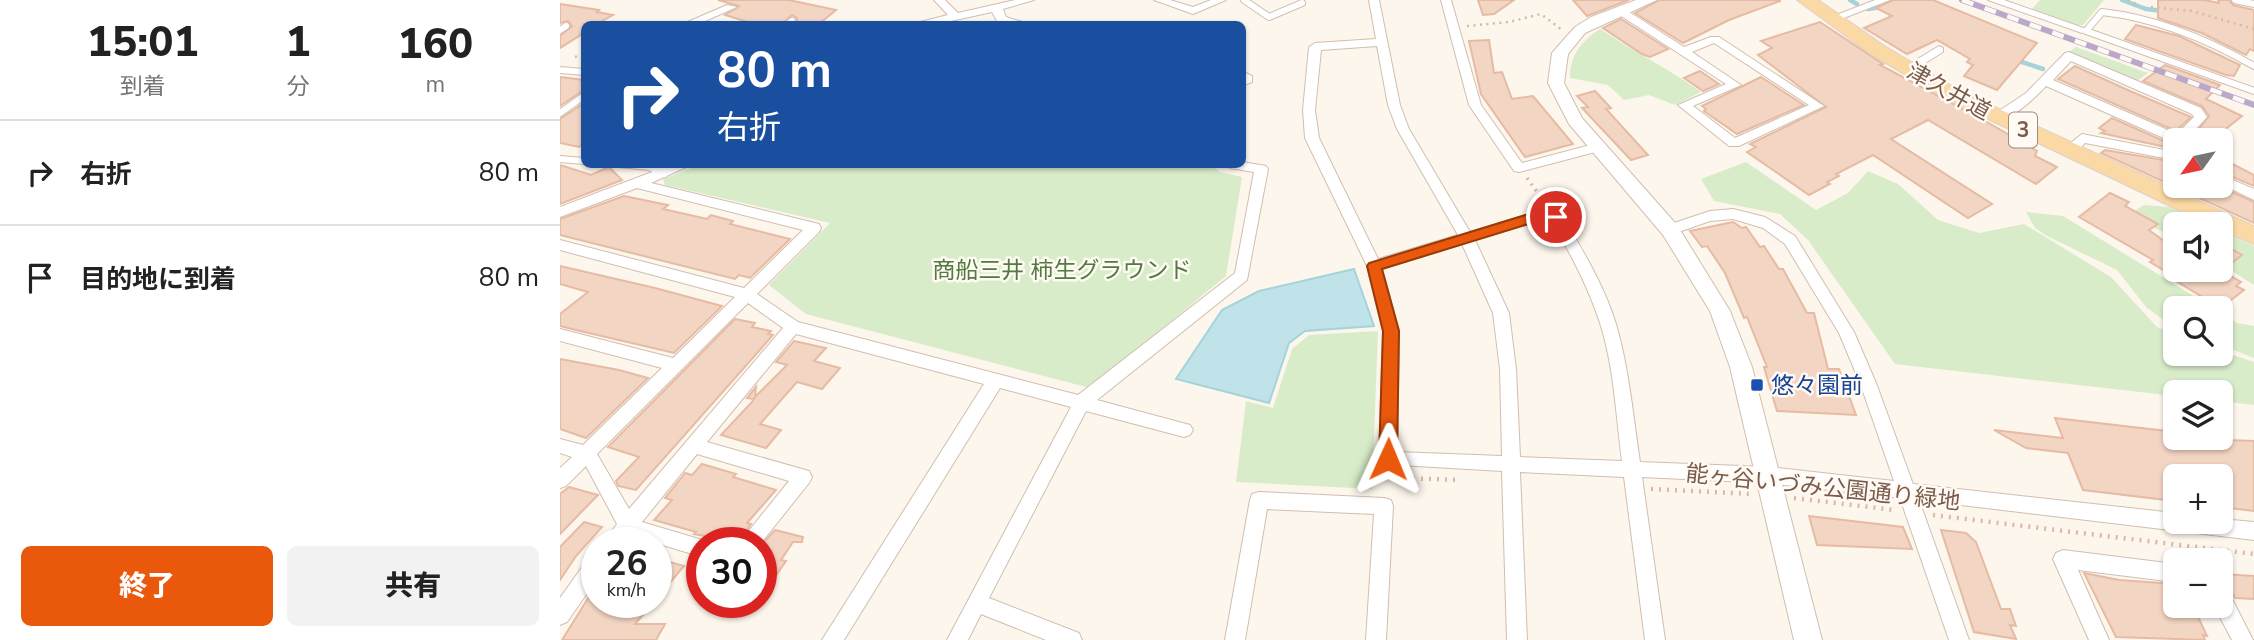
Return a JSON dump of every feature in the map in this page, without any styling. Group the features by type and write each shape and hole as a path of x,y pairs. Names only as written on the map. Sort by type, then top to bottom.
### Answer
{"main road":[{"name":"津久井道","path":"1806,0 1907,69 1998,118 2254,236"}],"street":[{"path":"939,0 956,16"},
{"path":"936,21 1029,0"},
{"path":"1159,0 1193,11 1221,0"},
{"path":"1374,0 1394,105 1403,129 1466,237 1501,313 1508,369 1517,640"},
{"path":"1446,0 1475,105 1519,168 1598,147"},
{"path":"1650,0 1596,20 1572,38 1560,53 1556,83 1575,120 1670,230 1698,271 1720,311 1741,367 1808,640"},
{"path":"1832,19 1885,0"},
{"path":"1993,0 2085,32"},
{"path":"996,7 1001,19 1007,21"},
{"path":"696,21 731,8"},
{"path":"1619,10 1735,85 1684,106 1734,143 1818,106 1715,39 1683,51"},
{"path":"719,12 730,21"},
{"path":"1382,42 1315,47 1308,110 1312,138 1374,266 1391,331 1388,459 1768,475 2254,531"},
{"path":"1907,69 1938,50"},
{"path":"1998,118 2030,96 2069,57 2197,111 2201,117 2191,128"},
{"path":"2045,81 2163,140"},
{"path":"2068,152 2082,138 2163,145"},
{"path":"957,640 1082,402 1242,276 1261,169 1246,167"},
{"path":"560,212 677,168"},
{"path":"560,481 814,228 638,184"},
{"path":"2233,185 2254,195"},
{"path":"1374,266 1545,214 1556,217 1585,267 1608,324 1633,468 1656,640"},
{"path":"1670,230 1721,214 1734,215 1778,227 1790,240 1846,332 1907,490 1959,640"},
{"path":"560,245 748,295 793,327 1184,430"},
{"path":"628,526 793,327"},
{"path":"560,335 675,365"},
{"path":"832,640 996,380"},
{"path":"560,446 588,454 628,526 686,543"},
{"path":"695,446 803,477 762,527"},
{"path":"1235,640 1259,500 1384,506 1376,640"},
{"path":"2099,640 2063,559 2163,572"},
{"path":"560,615 581,585"},
{"path":"977,603 1072,640"},
{"path":"2231,618 2243,640"}],"lane":[{"path":"1244,0 1269,17 1301,3"},
{"path":"2235,0 2254,4"},
{"path":"2254,65 2227,49 2135,17 2104,11 2085,32 2254,92"},
{"path":"2241,58 2254,58"},
{"path":"560,70 581,72"},
{"path":"560,113 581,98"},
{"path":"560,159 581,161"},
{"path":"652,168 664,173"}],"path":[{"path":"2128,0 2140,5"},
{"path":"2150,7 2192,11 2254,29"},
{"path":"1455,27 1509,22 1541,14 1572,38"},
{"path":"1519,168 1542,199"},
{"path":"1384,506 1388,459"},
{"path":"1373,477 1470,480"},
{"name":"能ヶ谷いづみ公園通り緑地","path":"1635,488 1774,496 2254,555"}],"green space":[{"path":"2040,0 2104,0 2083,25 2077,25 2032,9"},
{"path":"1600,29 1701,92 1675,105 1649,95 1624,100 1608,85 1570,78 1574,56 1587,39"},
{"path":"2076,47 2148,73 2137,81 2069,52"},
{"path":"1746,162 1816,210 1848,193 1868,171 1898,184 1938,220 1979,233 2024,224 2111,277 2157,327 2163,329 2163,366 2233,366 2233,355 2254,362 2254,405 2233,402 2233,380 2163,380 2163,395 1895,364 1808,240 1780,214 1714,201 1701,179"},
{"name":"商船三井 柿生グラウンド","path":"691,168 1214,168 1242,177 1226,276 1090,388 806,314 769,285 830,223 665,185 663,179"},
{"path":"2144,205 2169,207 2180,212 2163,212 2163,232 2126,216"},
{"path":"2026,212 2063,216 2163,277 2163,282 2171,282 2193,296 2163,296 2163,319 2146,307 2117,270 2035,228"},
{"path":"2233,236 2254,246 2254,285 2233,272"},
{"path":"2233,320 2254,326 2254,358 2233,350"},
{"path":"1378,331 1372,489 1236,482 1246,401 1273,408 1292,349 1309,335"}],"water":[{"path":"1354,269 1374,326 1305,331 1289,343 1269,403 1176,379 1222,310 1259,291"}],"building":[{"path":"718,0 789,0 836,10 823,21 796,21 797,18 792,15 785,21 744,21 725,15 739,6"},
{"path":"1478,0 1514,0 1494,14 1483,15"},
{"path":"1573,0 1629,0 1587,16"},
{"path":"1659,0 1780,1 1729,20 1683,43 1635,13"},
{"path":"1893,0 1933,0 2037,43 1997,90 1964,76 1973,65 1967,62 1970,59 1937,40 1907,54 1864,28 1892,16 1876,8"},
{"path":"2158,0 2204,0 2219,3 2218,0 2229,0 2233,5 2254,10 2254,51 2250,49 2246,55 2202,33 2158,18"},
{"path":"560,4 613,15 602,21 581,21 581,35 560,48 560,36 572,26 568,21 560,23"},
{"path":"1621,19 1668,49 1650,57 1603,28"},
{"path":"1820,22 1883,64 1880,65 1980,118 2037,151 2035,156 2057,167 2036,184 1928,120 1891,139 1992,204 1968,218 1873,155 1836,174 1839,176 1827,182 1830,184 1809,195 1747,152 1756,147 1750,144 1826,107 1758,55 1772,48 1761,41"},
{"path":"2136,25 2179,36 2240,65 2234,76 2226,75 2125,39"},
{"path":"1489,40 1494,73 1502,72 1512,99 1533,96 1573,144 1525,157 1481,94 1469,41"},
{"path":"2165,65 2220,85 2206,99 2242,116 2227,128 2200,128 2209,116 2202,106 2143,81"},
{"path":"2075,66 2191,117 2179,128 2169,128 2058,79"},
{"path":"1700,71 1719,84 1703,91 1684,78"},
{"path":"560,77 581,80 581,92 560,106"},
{"path":"1761,77 1804,105 1737,134 1704,111 1706,109 1702,106"},
{"path":"1595,91 1611,108 1606,109 1648,155 1631,160 1582,108 1588,107 1577,96"},
{"path":"581,105 579,147 560,143 560,119"},
{"path":"2112,118 2163,141 2163,146 2101,133 2105,131 2099,128"},
{"path":"2105,150 2163,160 2163,181 2101,153"},
{"path":"2233,164 2254,175 2254,186 2233,177"},
{"path":"560,165 591,175 610,168 622,180 560,204"},
{"path":"2233,192 2254,202 2254,223 2199,198 2233,198"},
{"path":"2110,193 2129,202 2125,206 2158,224 2149,230 2163,240 2163,270 2150,262 2153,260 2079,217"},
{"path":"624,196 668,205 663,209 707,219 711,215 733,221 730,224 790,239 750,278 739,275 735,279 560,235 560,219"},
{"path":"1733,222 1742,228 1746,227 1760,247 1764,246 1779,269 1783,269 1807,313 1814,313 1828,369 1839,369 1856,415 1777,411 1764,367 1767,367 1747,317 1744,318 1725,273 1707,246 1702,247 1690,231"},
{"path":"2233,250 2242,255 2233,262"},
{"path":"560,266 722,306 674,353 576,330 560,326 560,314 588,292 560,284"},
{"path":"2233,277 2241,282 2236,286 2244,290 2233,299 2233,296 2201,296 2178,282 2233,282"},
{"path":"735,319 755,323 752,327 771,331 768,334 773,335 636,490 618,486 616,481 639,457 608,447"},
{"path":"794,341 826,348 814,361 840,368 822,389 797,382 760,424 781,430 766,448 721,435 752,402 754,399 747,398 756,387 755,397 787,365 776,362"},
{"path":"560,359 648,378 586,438 560,429"},
{"path":"2055,418 2163,431 2163,450 2233,450 2233,440 2254,441 2254,511 2233,508 2233,464 2163,464 2163,500 2083,490 2068,453 2026,448 1994,430 2063,438"},
{"path":"702,464 776,490 747,523 751,524 749,527 686,527 686,529 654,520 672,500 665,498 685,473 692,475"},
{"path":"569,487 598,495 560,534 560,494"},
{"path":"1809,516 1903,527 1912,549 1817,545"},
{"path":"584,522 602,527 581,527 581,550 560,580 560,547"},
{"path":"777,530 803,537 802,542 793,542 781,560 786,561 777,574"},
{"path":"1941,530 1966,533 1976,542 2001,609 2010,609 2016,626 2010,625 2016,639 1974,632"},
{"path":"672,563 684,566 672,580"},
{"path":"2084,573 2119,580 2163,583 2163,618 2199,618 2207,636 2203,635 2205,640 2116,637"},
{"path":"2233,575 2254,576 2254,599 2235,598"},
{"path":"581,610 581,618 640,618 635,624 665,624 656,640 562,640"}],"waterway":[{"path":"1850,0 1857,4"},
{"path":"2122,0 2146,9 2163,11"},
{"path":"1868,9 1888,6"},
{"path":"2016,60 2043,69"}],"railway":[{"path":"1962,0 2254,105"}],"place":[{"name":"悠々園前","path":"1757,385"}],"route":[{"path":"1388,459 1391,331 1374,266 1545,214 1556,217"}]}
